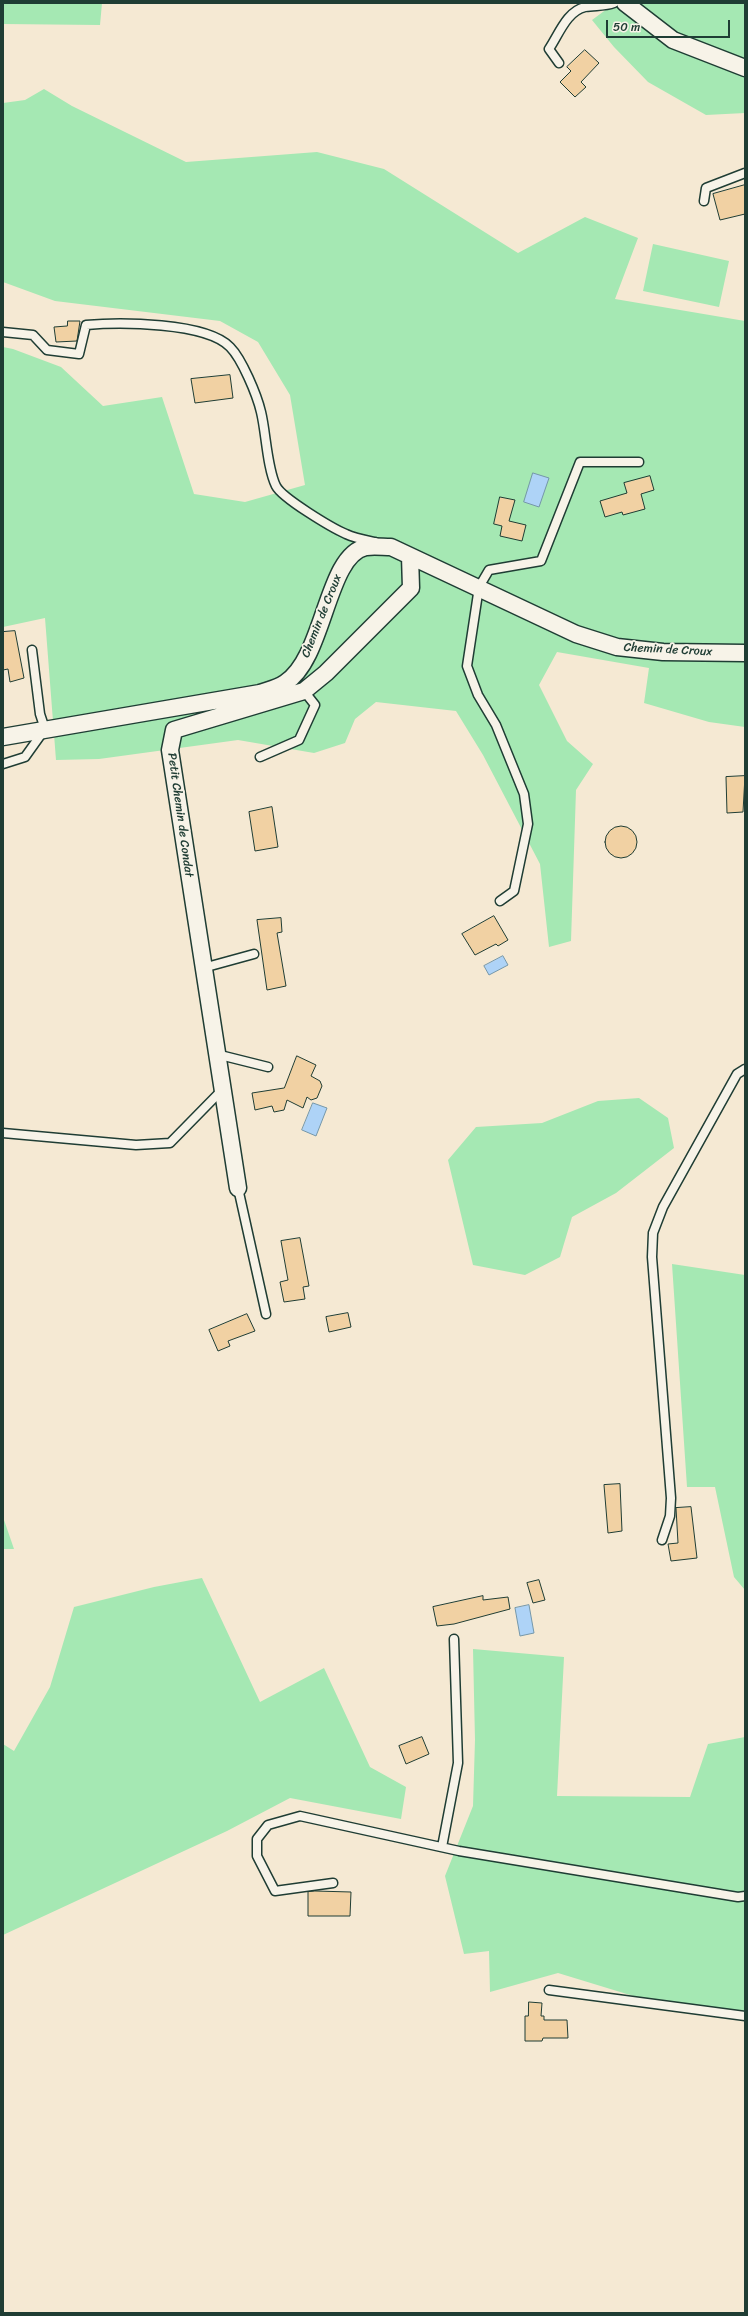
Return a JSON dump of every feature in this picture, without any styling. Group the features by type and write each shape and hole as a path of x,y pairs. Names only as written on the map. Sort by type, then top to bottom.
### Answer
{"street":[{"path":"625,3 673,40 745,68"},
{"name":"Chemin de Croux","path":"3,736 260,693 286,683 303,664 319,630 333,587 346,561 365,547 391,547 576,634 617,647 663,652 745,653"},
{"name":"Petit Chemin de Condat","path":"238,1188 170,750 174,730 304,691 326,673 411,588 410,556"}],"lane":[{"path":"559,63 549,49 573,11 586,7 606,6 614,3"},
{"path":"704,201 706,188 745,173"},
{"path":"3,332 33,335 47,350 79,354 86,325 114,322 197,329 229,346 250,380 261,411 267,451 276,487 302,508 346,534 391,547"},
{"path":"500,901 514,891 528,824 524,794 512,761 496,724 478,695 467,666 478,587 489,570 541,561 580,462 639,462"},
{"path":"3,764 25,757 45,729 40,714 32,650"},
{"path":"260,758 299,740 315,704 304,691"},
{"path":"203,968 254,954"},
{"path":"216,1054 268,1067"},
{"path":"662,1540 670,1516 671,1498 652,1257 653,1233 664,1206 737,1074 745,1069"},
{"path":"3,1133 136,1145 170,1143 222,1090"},
{"path":"238,1188 266,1314"},
{"path":"442,1847 458,1763 454,1639"},
{"path":"333,1883 275,1891 257,1856 257,1839 268,1825 300,1816 442,1847 738,1897 745,1896"},
{"path":"549,1990 745,2016"}],"green space":[{"path":"3,3 102,3 100,25 3,24"},
{"path":"615,3 745,3 745,113 706,115 648,82 614,47 592,20"},
{"path":"44,89 72,106 186,162 317,152 384,169 518,253 585,217 638,238 615,299 745,321 745,727 709,722 644,703 649,668 557,652 539,685 567,741 593,764 576,790 571,941 549,947 540,864 483,755 456,711 376,702 355,719 345,743 314,753 238,740 99,759 56,760 45,618 3,627 3,347 13,349 61,367 103,406 162,397 194,494 245,502 305,485 290,395 258,342 220,321 55,301 3,282 3,103 25,100"},
{"path":"653,244 729,261 719,307 643,291"},
{"path":"639,1098 668,1118 674,1148 616,1193 572,1217 560,1257 525,1275 473,1265 448,1160 476,1127 542,1123 598,1101"},
{"path":"672,1264 745,1275 745,1590 734,1577 715,1487 687,1487"},
{"path":"3,1517 14,1549 3,1549"},
{"path":"202,1578 260,1702 324,1668 370,1767 406,1787 401,1819 290,1798 227,1831 3,1935 3,1744 14,1751 50,1687 74,1607 154,1587"},
{"path":"473,1649 564,1657 557,1796 690,1797 708,1744 745,1737 745,2020 689,2013 558,1973 490,1992 489,1951 464,1954 445,1876 473,1806 475,1740"}],"water":[{"path":"533,473 549,478 539,507 524,502"},
{"path":"503,956 508,965 489,975 484,966"},
{"path":"313,1103 327,1108 316,1136 302,1130"},
{"path":"529,1605 534,1633 520,1636 515,1608"}],"building":[{"path":"585,50 599,63 581,82 586,87 575,97 560,82 571,71 567,67"},
{"path":"745,185 745,214 720,220 713,194"},
{"path":"68,321 80,321 77,341 56,342 54,327 67,326"},
{"path":"230,375 233,398 195,403 191,379"},
{"path":"650,476 654,490 641,494 645,509 623,515 622,512 605,517 600,501 627,493 624,483"},
{"path":"500,497 515,500 509,521 526,525 522,541 500,536 502,526 494,524"},
{"path":"15,631 24,678 10,682 8,669 3,670 3,632"},
{"path":"745,776 743,812 727,813 726,777"},
{"path":"272,807 278,847 255,851 249,812"},
{"path":"621,826 632,831 637,842 632,853 621,858 610,853 605,842 610,831"},
{"path":"494,916 508,940 498,946 496,944 475,955 462,934"},
{"path":"281,918 282,932 277,933 286,986 267,990 257,920"},
{"path":"297,1056 316,1065 311,1076 320,1081 322,1086 317,1098 311,1100 307,1097 303,1108 287,1100 284,1110 274,1112 272,1106 255,1110 252,1093 284,1088"},
{"path":"300,1238 309,1286 303,1287 305,1299 284,1302 280,1282 288,1280 281,1241"},
{"path":"348,1313 351,1327 329,1332 326,1317"},
{"path":"247,1314 255,1331 228,1341 230,1346 218,1351 209,1330"},
{"path":"620,1484 622,1531 608,1533 604,1485"},
{"path":"691,1507 697,1558 671,1561 668,1544 678,1543 676,1508"},
{"path":"539,1580 545,1600 533,1603 527,1583"},
{"path":"483,1596 483,1600 508,1597 510,1609 454,1624 437,1626 433,1607"},
{"path":"422,1737 429,1754 406,1764 399,1746"},
{"path":"308,1892 351,1892 350,1916 308,1916"},
{"path":"529,2002 542,2003 541,2016 544,2016 544,2020 567,2020 568,2038 543,2038 542,2041 525,2041 525,2016 528,2016"}]}
